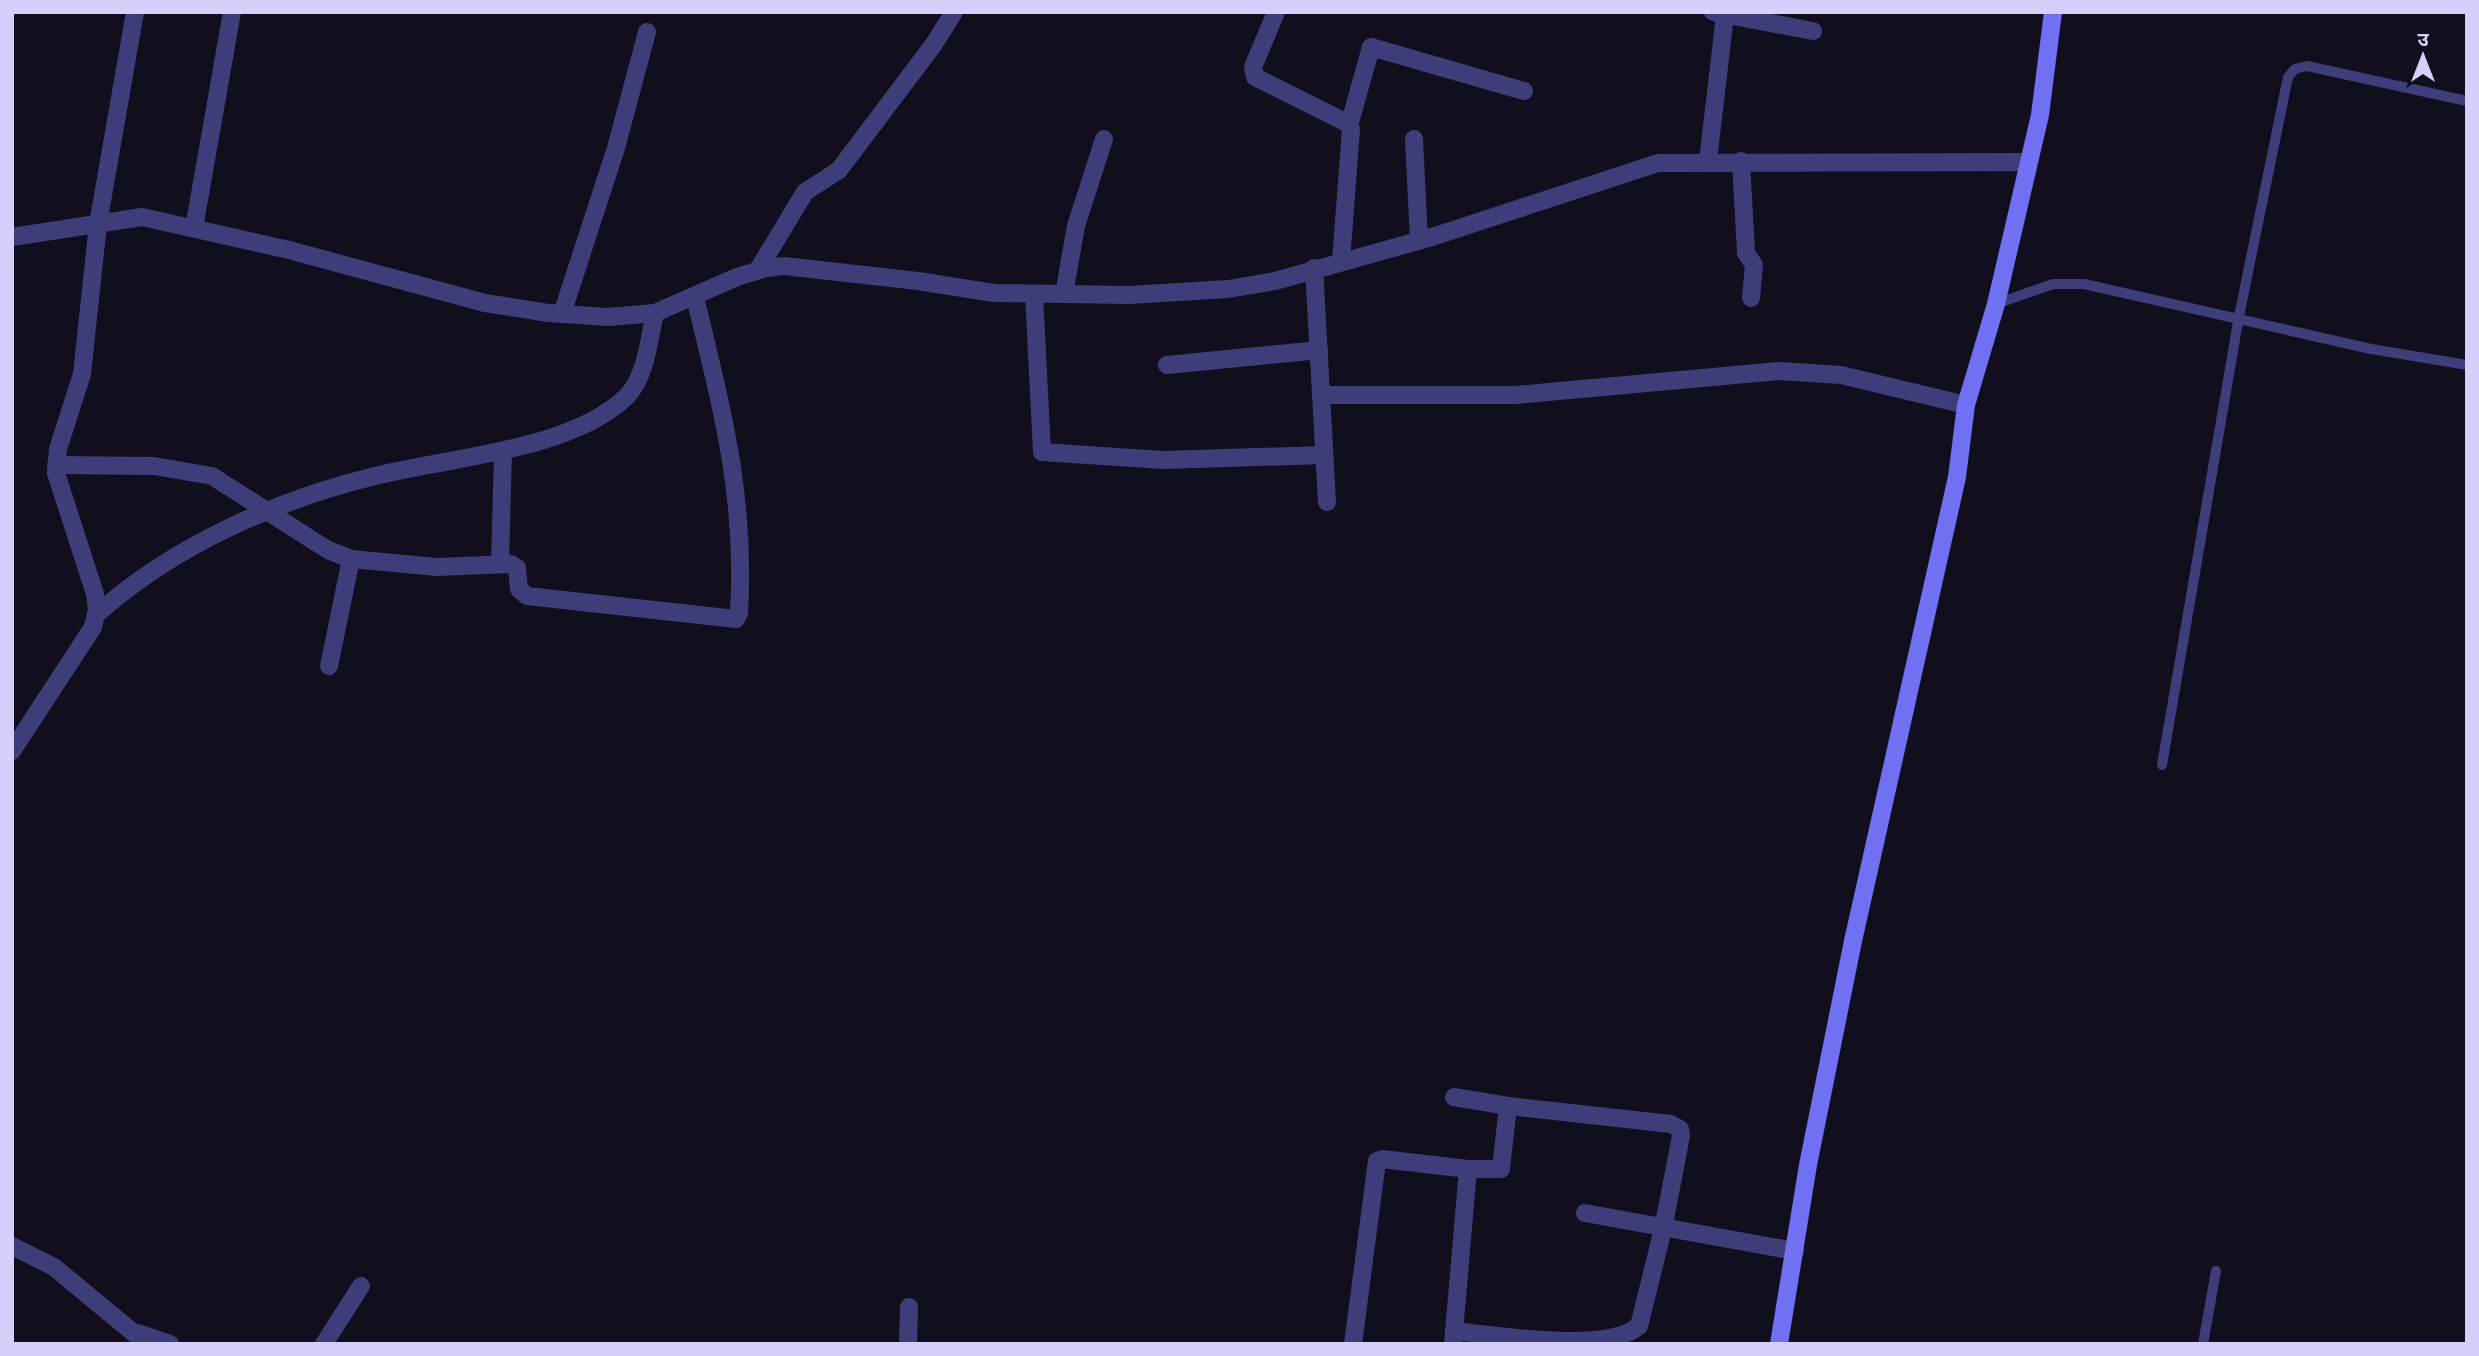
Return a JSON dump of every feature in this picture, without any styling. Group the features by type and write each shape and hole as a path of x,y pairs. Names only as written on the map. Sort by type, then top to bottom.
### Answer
{"main road":[{"path":"1779,1344 1808,1165 1872,856 1956,477 1966,405 1996,304 2040,114 2053,12"}],"street":[{"path":"12,751 93,626 97,614 95,594 56,465 82,374 98,224 101,223 135,12"},
{"path":"194,228 232,12"},
{"path":"758,270 805,192 839,170 934,44 954,12"},
{"path":"1276,12 1253,67 1255,76 1349,126"},
{"path":"1708,162 1719,13 1813,31"},
{"path":"562,314 616,148 647,32"},
{"path":"1341,261 1349,176 1349,126 1371,47 1524,91"},
{"path":"1064,294 1076,226 1104,139"},
{"path":"1414,139 1419,240"},
{"path":"1741,162 1746,253 1754,265 1751,298"},
{"path":"12,237 142,217 485,303 562,314 608,317 655,313 758,270 791,266 983,292 1129,295 1228,289 1267,283 1419,240 1652,164 2028,162"},
{"path":"1314,268 1327,502"},
{"path":"1034,294 1043,453 1184,460 1324,455"},
{"path":"56,465 154,466 201,473 222,481 328,551 351,559 437,567 511,564 517,568 519,589 527,596 730,620 739,617 742,545 736,475 695,298"},
{"path":"97,614 146,574 292,501 379,475 503,452 590,423 628,396 640,375 655,313"},
{"path":"1167,365 1319,350"},
{"path":"1323,395 1516,395 1779,371 1836,374 1966,405"},
{"path":"500,564 503,452"},
{"path":"329,666 351,559"},
{"path":"1454,1097 1508,1107 1677,1126 1681,1136 1663,1229 1643,1318 1631,1333 1591,1341 1454,1337 1468,1169"},
{"path":"1353,1344 1377,1161 1382,1159 1468,1169 1501,1169 1508,1107"},
{"path":"1585,1213 1795,1251"},
{"path":"12,1246 54,1267 147,1344"},
{"path":"324,1344 361,1286"},
{"path":"908,1344 909,1307"},
{"path":"131,1330 170,1344"}],"lane":[{"path":"2162,765 2239,316 2284,90 2295,69 2307,66 2467,101"},
{"path":"1996,304 2066,282 2239,316 2371,349 2467,365"},
{"path":"2203,1344 2216,1271"}]}
